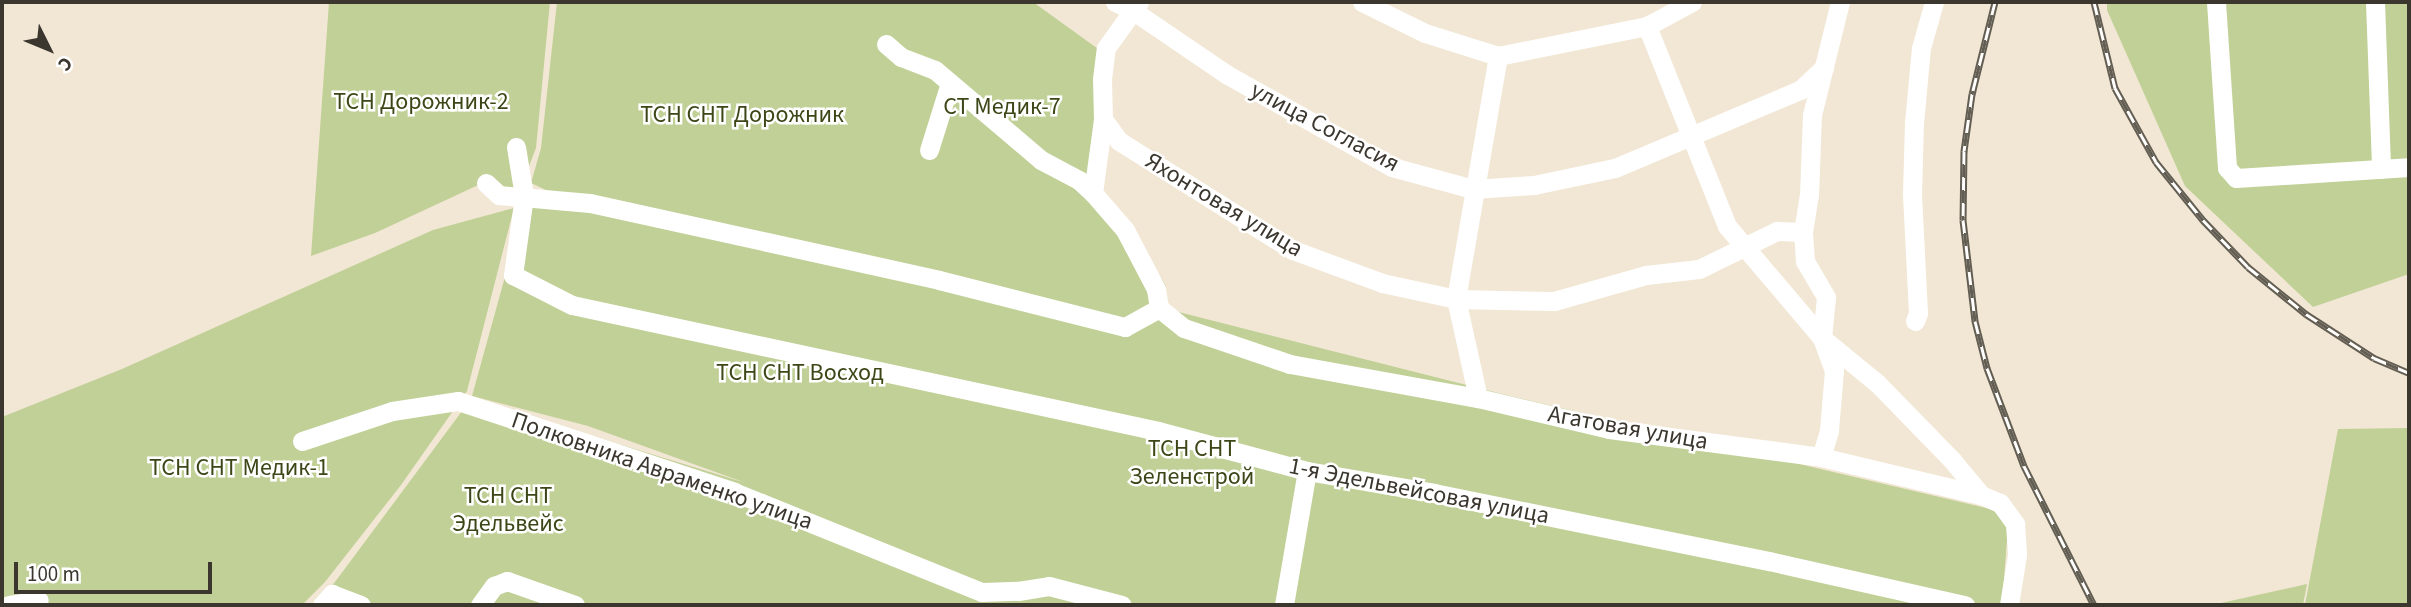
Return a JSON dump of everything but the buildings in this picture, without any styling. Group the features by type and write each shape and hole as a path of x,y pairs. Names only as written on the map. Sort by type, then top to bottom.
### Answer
{"street":[{"path":"1362,2 1425,33 1498,56 1647,26 1692,2"},
{"path":"1821,457 1829,430 1834,371 1822,338 1826,297 1805,261 1803,232 1809,196 1812,115 1840,2"},
{"path":"1915,321 1918,313 1912,194 1914,123 1921,48 1934,2"},
{"path":"2216,2 2227,168 2236,178 2409,167"},
{"path":"2375,2 2381,169"},
{"path":"1093,193 1103,119 1102,79 1106,48 1129,4"},
{"name":"улица Согласия","path":"1129,4 1226,74 1392,167 1473,189 1534,185 1615,168 1690,139 1800,90 1824,68"},
{"path":"1647,26 1727,226 1822,338 1878,384 1982,495"},
{"path":"486,183 499,195 590,203 939,280 1125,327 1159,308 1156,289 1125,230 1093,193 1079,180 1041,160 935,70 901,57 886,44"},
{"path":"1478,398 1456,299 1498,56"},
{"path":"929,150 950,83"},
{"name":"Яхонтовая улица","path":"1103,119 1119,141 1293,250 1382,283 1456,299 1554,300 1646,275 1699,269 1777,231 1803,232"},
{"name":"1-я Эдельвейсовая улица","path":"516,147 524,196 513,275 572,305 913,381 1158,431 1307,471 1447,495 1965,605"},
{"name":"Агатовая улица","path":"1159,308 1184,328 1290,364 1478,398 1609,429 1821,457 1982,495 2000,503 2015,524 2017,555 2009,605"},
{"name":"Полковника Авраменко улица","path":"302,441 392,411 458,401 734,492 982,592 1018,591 1049,586 1122,605"},
{"path":"1284,605 1307,471"},
{"path":"480,605 494,586 507,582 575,605"},
{"path":"322,605 332,594 361,605"},
{"path":"9,605 38,600"}],"green space":[{"name":"ТСН Дорожник-2","path":"329,2 550,2 536,148 519,192 499,191 489,180 375,233 311,256"},
{"path":"557,2 1033,2 1101,51 1101,188 1133,232 1166,286 1159,307 1514,397 1999,511 2008,527 2002,605 314,605 335,582 471,399 746,483 588,426 472,396 529,190 548,191 531,183 541,148"},
{"path":"2107,2 2409,2 2409,274 2313,307 2185,186 2107,10"},
{"name":"ТСН СНТ Медик-1","path":"514,208 467,391 401,485 325,582 302,605 2,605 2,417 122,369 433,230"},
{"path":"2409,428 2409,605 2305,605 2338,429"},
{"path":"2307,584 2303,605 2212,605"}],"railway":[{"path":"1995,2 1972,94 1964,151 1963,220 1975,321 1987,368 2024,466 2094,605"},
{"path":"2094,2 2115,88 2156,162 2203,220 2248,267 2306,314 2374,358 2409,373"}],"park label":[{"name":"СТ Медик-7","path":"1002,107"},
{"name":"ТСН СНТ Дорожник","path":"742,115"},
{"name":"ТСН СНТ Восход","path":"800,373"},
{"name":"ТСН СНТ Зеленстрой","path":"1192,463"},
{"name":"ТСН СНТ Эдельвейс","path":"508,510"}]}
